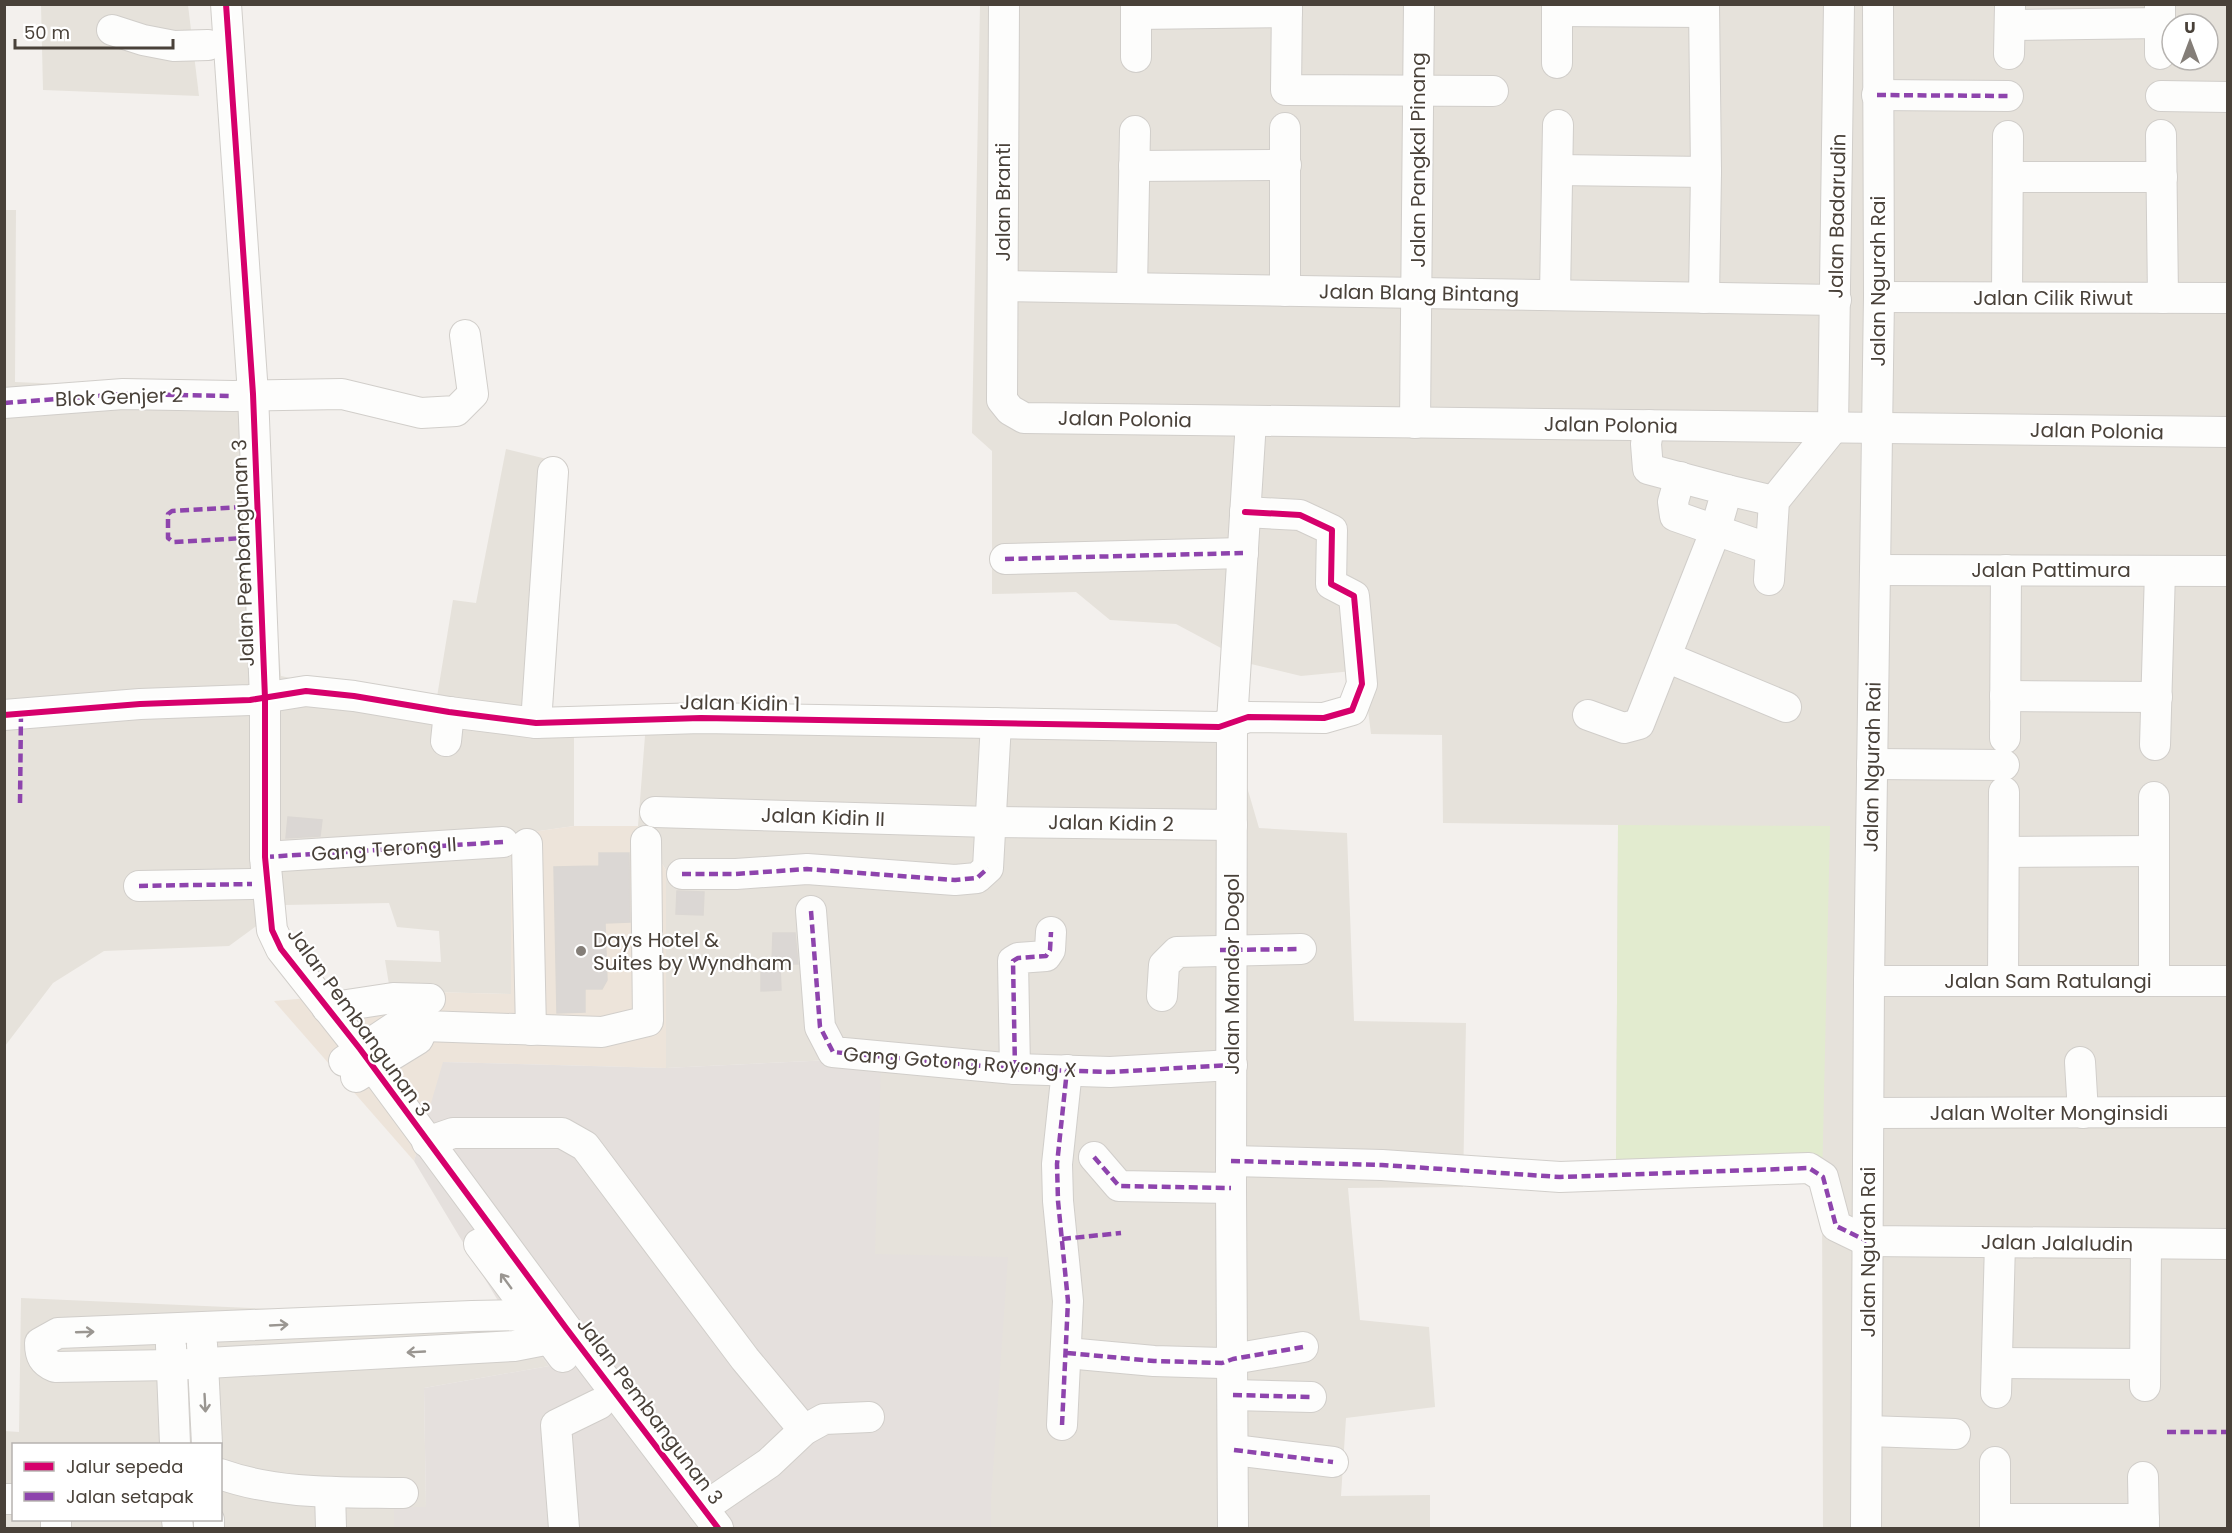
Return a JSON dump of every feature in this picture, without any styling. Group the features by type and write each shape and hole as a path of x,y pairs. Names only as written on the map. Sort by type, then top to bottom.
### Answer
{"street":[{"name":"Jalan Pembangunan 3","path":"205,4 243,395"},
{"name":"Jalan Pembangunan 3","path":"226,4 243,395 244,528 257,699 265,856 272,930 281,949 327,1008 358,1064 599,1404 656,1462"},
{"name":"Jalan Branti","path":"1002,400 1004,4"},
{"name":"Jalan Pangkal Pinang","path":"1415,423 1419,4"},
{"name":"Jalan Badarudin","path":"1833,428 1839,4"},
{"name":"Jalan Ngurah Rai","path":"1866,1528 1876,1241 1870,1113 1869,981 1879,297 1878,4"},
{"path":"1136,57 1136,9 1287,8 1286,90 1493,91"},
{"path":"1557,63 1557,8 1704,8 1706,172 1704,298"},
{"path":"2009,28 2160,14"},
{"path":"112,30 143,40 174,46 208,45"},
{"path":"1877,95 2008,96"},
{"path":"2161,96 2228,97"},
{"path":"1555,295 1558,125"},
{"path":"1285,128 1285,291"},
{"path":"1132,288 1135,131"},
{"path":"2161,135 2163,298"},
{"path":"2007,297 2008,136"},
{"path":"1134,166 1286,165"},
{"path":"1558,170 1706,172"},
{"path":"2008,177 2162,177"},
{"name":"Jalan Blang Bintang","path":"1003,286 1836,300"},
{"name":"Jalan Cilik Riwut","path":"1879,297 2228,298"},
{"name":"Blok Genjer 2","path":"4,403 123,394 342,394 421,413 456,411 473,394 465,335"},
{"name":"Jalan Polonia","path":"1002,400 1010,410 1024,418 2228,432"},
{"name":"Jalan Mandor Dogol","path":"1233,1528 1232,722 1251,421"},
{"path":"1649,425 1646,444 1648,469 1774,501"},
{"path":"1769,580 1774,501 1833,428"},
{"path":"536,723 554,472"},
{"path":"1680,477 1673,502 1675,516 1715,532 1770,549"},
{"path":"1588,715 1624,728 1639,724 1715,532 1727,490"},
{"name":"Jalan Kidin 1","path":"4,715 140,704 257,699 306,691 536,723 701,718 1219,727 1248,717 1324,718 1352,710 1362,684 1354,596 1331,584 1332,530 1300,515 1245,512"},
{"path":"1005,558 1243,553"},
{"name":"Jalan Pattimura","path":"1875,570 2228,571"},
{"path":"2003,981 2006,570"},
{"path":"2155,745 2160,571"},
{"path":"1666,657 1786,707"},
{"path":"2005,696 2157,697"},
{"name":"Jalan Pembangunan 3","path":"257,699 252,884 257,933 273,964 428,1142 541,1321 705,1522"},
{"path":"446,741 449,712"},
{"path":"681,874 736,874 807,869 955,880 977,878 988,868 996,723"},
{"path":"1872,764 2004,765"},
{"path":"2154,797 2154,981"},
{"name":"Jalan Kidin II","path":"655,812 990,822"},
{"name":"Jalan Kidin 2","path":"990,822 1232,825"},
{"path":"327,1008 393,998 427,1013 531,1030 602,1032 648,1021 646,841"},
{"name":"Gang Terong II","path":"265,856 515,843 531,1030"},
{"path":"2004,852 2154,851"},
{"path":"139,886 252,884"},
{"name":"Gang Gotong Royong X","path":"811,911 820,1027 832,1052 1015,1069 1110,1072 1232,1065"},
{"path":"1015,1069 1013,961 1018,958 1046,956 1050,950 1052,932"},
{"path":"1162,996 1164,965 1177,952 1301,949"},
{"name":"Jalan Sam Ratulangi","path":"1869,981 2228,981"},
{"path":"358,1064 407,1019 427,1013"},
{"path":"2080,1062 2083,1113"},
{"path":"1062,1425 1068,1301 1058,1201 1057,1164 1067,1070"},
{"name":"Jalan Wolter Monginsidi","path":"1870,1113 2228,1112"},
{"path":"428,1142 453,1133 562,1133 585,1146 745,1359 804,1430"},
{"path":"1094,1157 1119,1186 1231,1174 1382,1165 1560,1178 1809,1168 1823,1177 1836,1226 1876,1241"},
{"name":"Jalan Jalaludin","path":"1876,1241 2228,1244"},
{"path":"1996,1393 2000,1243"},
{"path":"1997,1363 2145,1375 2146,1244"},
{"path":"541,1321 514,1346 172,1365 55,1367 46,1364 40,1355 40,1343 58,1333 541,1321"},
{"path":"171,1329 175,1443"},
{"path":"202,1329 207,1443"},
{"path":"1067,1353 1154,1361 1222,1363 1303,1347"},
{"path":"1233,1395 1311,1397"},
{"path":"564,1528 556,1425 599,1404"},
{"path":"705,1522 804,1430 824,1419 869,1417"},
{"path":"1868,1431 1955,1434"},
{"path":"1234,1450 1333,1462"},
{"path":"1995,1462 1995,1524 2144,1524 2144,1477"},
{"path":"222,1475 272,1488 330,1492 404,1493"},
{"path":"330,1492 331,1528"}],"shaded area":[{"path":"41,5 188,5 199,96 43,90"},
{"path":"980,5 2227,5 2227,1528 1823,1528 1822,1185 1616,1175 1618,825 1443,823 1442,735 1371,734 1363,670 1301,676 1251,664 1176,624 1110,620 1076,592 992,594 992,451 972,433"},
{"path":"5,210 16,210 15,382 259,392 281,676 435,709 453,600 476,603 506,449 567,464 554,608 535,710 574,710 574,826 511,835 511,994 390,991 385,960 441,962 439,931 397,927 389,903 285,905 229,946 104,951 53,983 5,1046"},
{"path":"647,710 1228,722 1259,828 1347,833 1354,1021 1466,1023 1463,1187 1348,1188 1360,1320 1429,1327 1435,1407 1346,1418 1341,1496 1430,1495 1430,1528 991,1528 991,1499 875,1254 852,1059 666,1068 666,870 638,826"},
{"path":"574,826 638,826 666,870 666,1068 444,1062 414,1161 274,1001 390,991 511,994 511,835"},
{"path":"852,1059 881,1063 875,1254 1008,1257 991,1499 991,1528 394,1528 394,1507 426,1507 424,1388 549,1366 500,1304 414,1161 443,1062 665,1068"},
{"path":"21,1298 433,1316 500,1304 549,1366 424,1388 426,1507 394,1507 394,1528 5,1528 4,1431 19,1432"}],"green space":[{"path":"1618,825 1830,826 1822,1184 1616,1175"}],"building":[{"path":"288,817 322,820 320,836 286,838"},
{"name":"Days Hotel & Suites by Wyndham","path":"599,853 629,853 630,922 605,923 607,980 602,989 585,989 585,1012 557,1013 554,867 599,866"},
{"path":"677,891 704,892 703,915 676,914"},
{"path":"773,933 795,933 798,964 772,964"},
{"path":"761,966 780,966 781,990 761,991"}],"marked path":[{"path":"1877,95 2008,96"},
{"path":"4,403 123,394 233,396"},
{"path":"243,507 172,511 168,514 168,538 173,542 244,538"},
{"path":"1005,559 1243,553"},
{"path":"20,803 21,712"},
{"path":"265,857 503,842"},
{"path":"682,874 736,874 807,869 955,880 977,878 988,868"},
{"path":"139,886 252,884"},
{"path":"811,911 820,1027 833,1052 1015,1069 1110,1072 1232,1065"},
{"path":"1015,1069 1013,961 1018,958 1046,956 1050,950 1051,932"},
{"path":"1220,950 1301,949"},
{"path":"1062,1425 1068,1301 1058,1201 1057,1164 1067,1070"},
{"path":"1094,1157 1119,1186 1231,1188"},
{"path":"1231,1161 1382,1165 1560,1177 1809,1168 1823,1177 1836,1226 1867,1241"},
{"path":"1062,1239 1121,1233"},
{"path":"1067,1353 1154,1361 1222,1363 1303,1347"},
{"path":"1233,1395 1311,1397"},
{"path":"2167,1432 2228,1432"},
{"path":"1234,1450 1333,1462"}],"cycle path":[{"path":"226,4 253,394 265,698 265,857 272,930 281,949 360,1049 566,1328 718,1528"},
{"path":"4,715 140,704 250,700 306,691 536,723 701,718 1219,727 1248,717 1324,718 1352,710 1362,684 1354,596 1331,584 1332,530 1300,515 1245,512"}],"place":[{"name":"Days Hotel & Suites by Wyndham","path":"581,951"}]}
